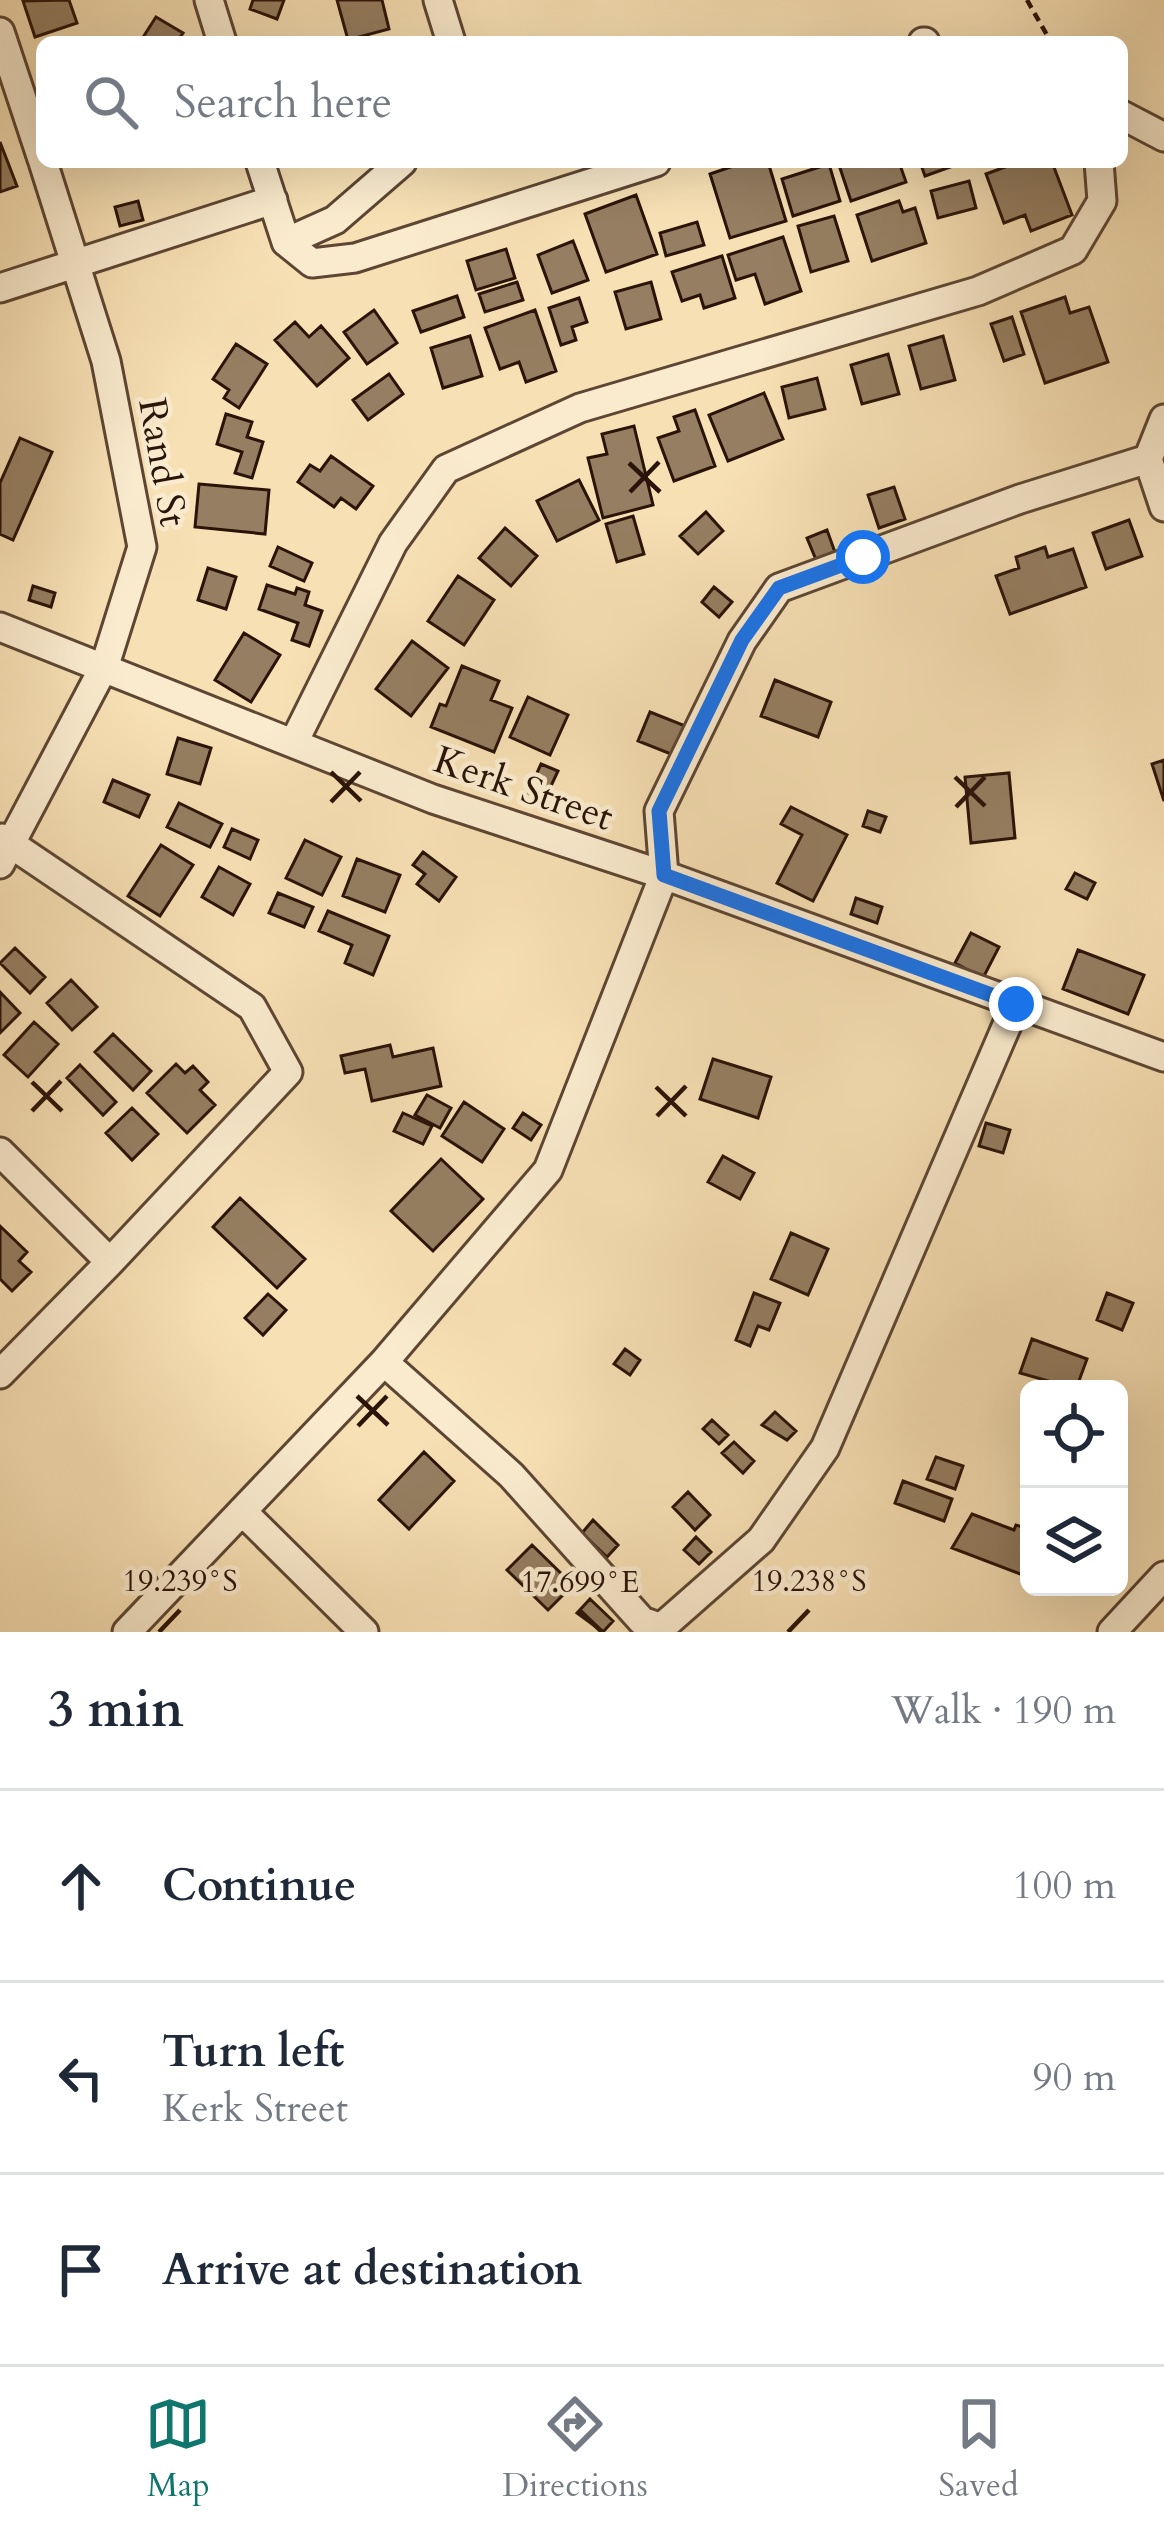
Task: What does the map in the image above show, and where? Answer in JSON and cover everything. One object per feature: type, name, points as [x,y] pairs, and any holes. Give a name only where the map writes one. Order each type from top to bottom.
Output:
[{"type":"street","points":[[208,0],[220,36]]},
{"type":"street","points":[[438,0],[449,36]]},
{"type":"street","name":"Rand St","points":[[0,32],[36,142]]},
{"type":"street","points":[[1128,118],[1164,137]]},
{"type":"street","name":"Rand St","points":[[4,850],[105,664],[142,547],[106,361],[45,168]]},
{"type":"street","points":[[262,168],[286,242],[312,263],[355,259],[637,168]]},
{"type":"street","points":[[286,242],[335,220],[395,168]]},
{"type":"street","points":[[294,742],[394,543],[446,469],[580,408],[977,291],[1072,250],[1102,201],[1099,168]]},
{"type":"street","points":[[0,287],[272,200]]},
{"type":"street","points":[[1164,419],[1148,459],[1164,507]]},
{"type":"street","points":[[127,1632],[384,1362],[548,1170],[664,875],[659,811],[742,640],[779,588],[1020,499],[1148,459]]},
{"type":"street","name":"Kerk Street","points":[[0,627],[105,664],[433,799],[664,875],[1164,1057]]},
{"type":"street","points":[[0,1374],[288,1072],[252,1007],[4,850]]},
{"type":"street","points":[[384,1362],[512,1475],[642,1621],[661,1628],[761,1540],[825,1448],[1016,1004]]},
{"type":"street","points":[[0,1152],[110,1262]]},
{"type":"street","points":[[242,1511],[364,1632]]},
{"type":"street","points":[[1112,1632],[1164,1576]]},
{"type":"path","points":[[1027,0],[1048,36]]},
{"type":"building","points":[[69,0],[77,23],[35,37],[23,1]]},
{"type":"building","points":[[253,0],[284,0],[277,19],[250,9]]},
{"type":"building","points":[[337,0],[382,0],[389,29],[347,36]]},
{"type":"building","points":[[156,17],[183,33],[181,36],[144,36]]},
{"type":"building","points":[[0,142],[17,186],[0,192]]},
{"type":"building","points":[[728,168],[770,168],[786,221],[730,238],[710,174]]},
{"type":"building","points":[[830,168],[840,201],[793,216],[782,179]]},
{"type":"building","points":[[840,168],[901,168],[906,182],[851,201]]},
{"type":"building","points":[[922,168],[947,168],[925,176]]},
{"type":"building","points":[[1002,168],[1054,168],[1072,215],[1031,231],[1025,215],[1004,223],[986,174]]},
{"type":"building","points":[[969,181],[976,208],[938,218],[931,191]]},
{"type":"building","points":[[636,195],[657,254],[606,272],[585,214]]},
{"type":"building","points":[[138,201],[143,220],[120,226],[115,207]]},
{"type":"building","points":[[899,201],[903,212],[915,208],[926,243],[872,261],[857,215]]},
{"type":"building","points":[[834,216],[848,261],[811,272],[798,226]]},
{"type":"building","points":[[697,222],[704,245],[666,256],[660,233]]},
{"type":"building","points":[[783,237],[801,291],[765,304],[755,274],[736,280],[728,255]]},
{"type":"building","points":[[573,241],[588,280],[552,293],[538,255]]},
{"type":"building","points":[[506,249],[515,278],[476,290],[467,261]]},
{"type":"building","points":[[722,256],[735,298],[704,308],[700,295],[682,301],[672,272]]},
{"type":"building","points":[[517,282],[523,300],[485,312],[479,294]]},
{"type":"building","points":[[651,282],[661,319],[626,329],[615,292]]},
{"type":"building","points":[[457,296],[464,317],[421,332],[413,311]]},
{"type":"building","points":[[1065,297],[1070,313],[1089,307],[1108,362],[1045,383],[1021,312]]},
{"type":"building","points":[[579,298],[587,322],[572,327],[576,340],[561,345],[549,308]]},
{"type":"building","points":[[374,310],[397,343],[367,364],[344,332]]},
{"type":"building","points":[[535,310],[556,371],[526,382],[519,362],[500,369],[485,328]]},
{"type":"building","points":[[1012,317],[1024,354],[1004,361],[991,324]]},
{"type":"building","points":[[295,322],[309,337],[321,326],[349,358],[317,386],[275,340]]},
{"type":"building","points":[[470,336],[482,376],[443,388],[431,348]]},
{"type":"building","points":[[943,336],[955,380],[921,389],[909,346]]},
{"type":"building","points":[[236,344],[267,364],[239,408],[224,398],[229,390],[213,379]]},
{"type":"building","points":[[888,354],[899,394],[862,404],[851,365]]},
{"type":"building","points":[[389,374],[403,394],[368,420],[353,400]]},
{"type":"building","points":[[817,378],[825,409],[789,418],[782,387]]},
{"type":"building","points":[[764,393],[783,439],[728,461],[709,415]]},
{"type":"building","points":[[695,410],[715,466],[674,481],[658,438],[679,431],[674,417]]},
{"type":"building","points":[[226,414],[252,422],[247,437],[263,442],[252,478],[235,473],[242,452],[217,444]]},
{"type":"building","points":[[634,426],[653,505],[603,518],[588,458],[607,454],[602,434]]},
{"type":"building","points":[[20,438],[52,452],[13,540],[0,534],[0,483]]},
{"type":"building","points":[[331,456],[373,486],[356,509],[341,498],[334,507],[298,482],[310,465],[320,471]]},
{"type":"building","points":[[579,480],[599,520],[557,541],[537,501]]},
{"type":"building","points":[[199,484],[269,490],[265,534],[195,527]]},
{"type":"building","points":[[894,487],[905,519],[879,528],[868,495]]},
{"type":"building","points":[[706,512],[723,531],[698,554],[680,536]]},
{"type":"building","points":[[633,516],[644,554],[617,562],[606,524]]},
{"type":"building","points":[[1129,520],[1142,556],[1106,569],[1093,533]]},
{"type":"building","points":[[505,528],[537,556],[511,586],[479,558]]},
{"type":"building","points":[[827,530],[836,555],[817,562],[807,538]]},
{"type":"building","points":[[278,547],[312,563],[304,581],[270,566]]},
{"type":"building","points":[[1045,547],[1048,557],[1073,549],[1086,587],[1010,614],[996,576],[1019,568],[1016,557]]},
{"type":"building","points":[[208,568],[236,577],[226,609],[198,600]]},
{"type":"building","points":[[458,576],[494,600],[464,645],[428,621]]},
{"type":"building","points":[[267,585],[295,594],[297,588],[309,592],[305,605],[322,611],[309,646],[292,640],[298,623],[259,609]]},
{"type":"building","points":[[33,586],[55,593],[51,607],[29,600]]},
{"type":"building","points":[[714,587],[732,602],[719,617],[702,602]]},
{"type":"building","points":[[244,633],[280,655],[251,702],[215,680]]},
{"type":"building","points":[[412,641],[448,668],[411,716],[376,689]]},
{"type":"building","points":[[462,666],[499,681],[491,700],[512,708],[494,752],[431,727],[440,704],[446,706]]},
{"type":"building","points":[[775,680],[831,702],[818,737],[761,716]]},
{"type":"building","points":[[528,697],[568,715],[550,755],[510,737]]},
{"type":"building","points":[[650,712],[688,727],[676,756],[638,741]]},
{"type":"building","points":[[178,738],[211,748],[200,784],[167,774]]},
{"type":"building","points":[[1164,760],[1164,801],[1152,764]]},
{"type":"building","points":[[541,764],[558,771],[544,801],[528,793]]},
{"type":"building","points":[[1009,773],[1015,838],[971,843],[965,777]]},
{"type":"building","points":[[113,780],[149,795],[139,817],[104,802]]},
{"type":"building","points":[[179,803],[222,824],[210,847],[167,827]]},
{"type":"building","points":[[791,807],[847,835],[813,901],[777,883],[802,835],[781,824]]},
{"type":"building","points":[[868,811],[886,817],[880,832],[863,826]]},
{"type":"building","points":[[232,829],[258,840],[250,859],[224,847]]},
{"type":"building","points":[[305,840],[341,857],[322,895],[286,878]]},
{"type":"building","points":[[161,845],[193,865],[160,916],[128,896]]},
{"type":"building","points":[[423,852],[456,877],[439,901],[417,884],[425,874],[413,865]]},
{"type":"building","points":[[357,859],[400,875],[385,912],[343,896]]},
{"type":"building","points":[[219,867],[250,884],[233,915],[202,897]]},
{"type":"building","points":[[1075,873],[1095,883],[1087,899],[1066,889]]},
{"type":"building","points":[[278,893],[313,907],[304,927],[269,913]]},
{"type":"building","points":[[856,898],[882,907],[877,923],[851,914]]},
{"type":"building","points":[[328,911],[389,936],[373,975],[345,963],[352,945],[319,931]]},
{"type":"building","points":[[971,933],[999,947],[983,978],[955,963]]},
{"type":"building","points":[[15,948],[45,977],[30,993],[0,963]]},
{"type":"building","points":[[1078,950],[1144,975],[1128,1014],[1063,989]]},
{"type":"building","points":[[71,980],[97,1007],[72,1030],[47,1003]]},
{"type":"building","points":[[0,992],[20,1013],[0,1033]]},
{"type":"building","points":[[34,1022],[58,1044],[28,1077],[4,1055]]},
{"type":"building","points":[[113,1034],[151,1071],[133,1090],[95,1052]]},
{"type":"building","points":[[390,1045],[393,1057],[433,1048],[441,1086],[372,1101],[365,1069],[345,1073],[341,1056]]},
{"type":"building","points":[[713,1059],[771,1077],[758,1118],[700,1099]]},
{"type":"building","points":[[176,1064],[185,1073],[193,1066],[208,1082],[200,1090],[215,1105],[187,1133],[147,1093]]},
{"type":"building","points":[[80,1065],[116,1102],[103,1115],[67,1078]]},
{"type":"building","points":[[427,1095],[451,1108],[440,1128],[415,1115]]},
{"type":"building","points":[[464,1102],[504,1129],[482,1162],[442,1136]]},
{"type":"building","points":[[132,1108],[158,1134],[132,1160],[106,1133]]},
{"type":"building","points":[[403,1113],[432,1126],[423,1144],[394,1131]]},
{"type":"building","points":[[523,1113],[541,1125],[531,1140],[513,1128]]},
{"type":"building","points":[[986,1123],[1010,1130],[1003,1153],[979,1146]]},
{"type":"building","points":[[723,1156],[754,1173],[740,1199],[708,1182]]},
{"type":"building","points":[[441,1159],[483,1199],[433,1251],[391,1211]]},
{"type":"building","points":[[240,1198],[305,1259],[277,1288],[213,1227]]},
{"type":"building","points":[[0,1226],[27,1252],[19,1261],[31,1272],[12,1291],[0,1279]]},
{"type":"building","points":[[791,1233],[828,1249],[808,1295],[771,1279]]},
{"type":"building","points":[[754,1293],[780,1303],[769,1330],[758,1326],[750,1346],[736,1340]]},
{"type":"building","points":[[1107,1293],[1133,1303],[1122,1330],[1097,1320]]},
{"type":"building","points":[[268,1294],[286,1310],[263,1335],[245,1318]]},
{"type":"building","points":[[1032,1339],[1087,1359],[1079,1380],[1044,1380],[1020,1373]]},
{"type":"building","points":[[625,1349],[640,1360],[630,1375],[614,1364]]},
{"type":"building","points":[[775,1412],[796,1431],[787,1440],[762,1425]]},
{"type":"building","points":[[712,1420],[728,1435],[719,1444],[703,1429]]},
{"type":"building","points":[[734,1442],[754,1461],[743,1473],[722,1453]]},
{"type":"building","points":[[424,1452],[454,1481],[409,1529],[379,1500]]},
{"type":"building","points":[[936,1457],[963,1466],[955,1489],[927,1479]]},
{"type":"building","points":[[903,1481],[952,1499],[944,1521],[895,1503]]},
{"type":"building","points":[[688,1492],[710,1515],[695,1530],[673,1507]]},
{"type":"building","points":[[972,1514],[1014,1530],[1020,1526],[1020,1574],[952,1548]]},
{"type":"building","points":[[593,1520],[618,1545],[607,1557],[582,1533]]},
{"type":"building","points":[[696,1537],[711,1552],[699,1564],[684,1550]]},
{"type":"building","points":[[532,1545],[573,1585],[548,1610],[507,1570]]},
{"type":"building","points":[[590,1599],[613,1621],[603,1632],[577,1613]]},
{"type":"route","points":[[863,557],[779,588],[742,640],[659,811],[664,875],[1016,1004]]}]
